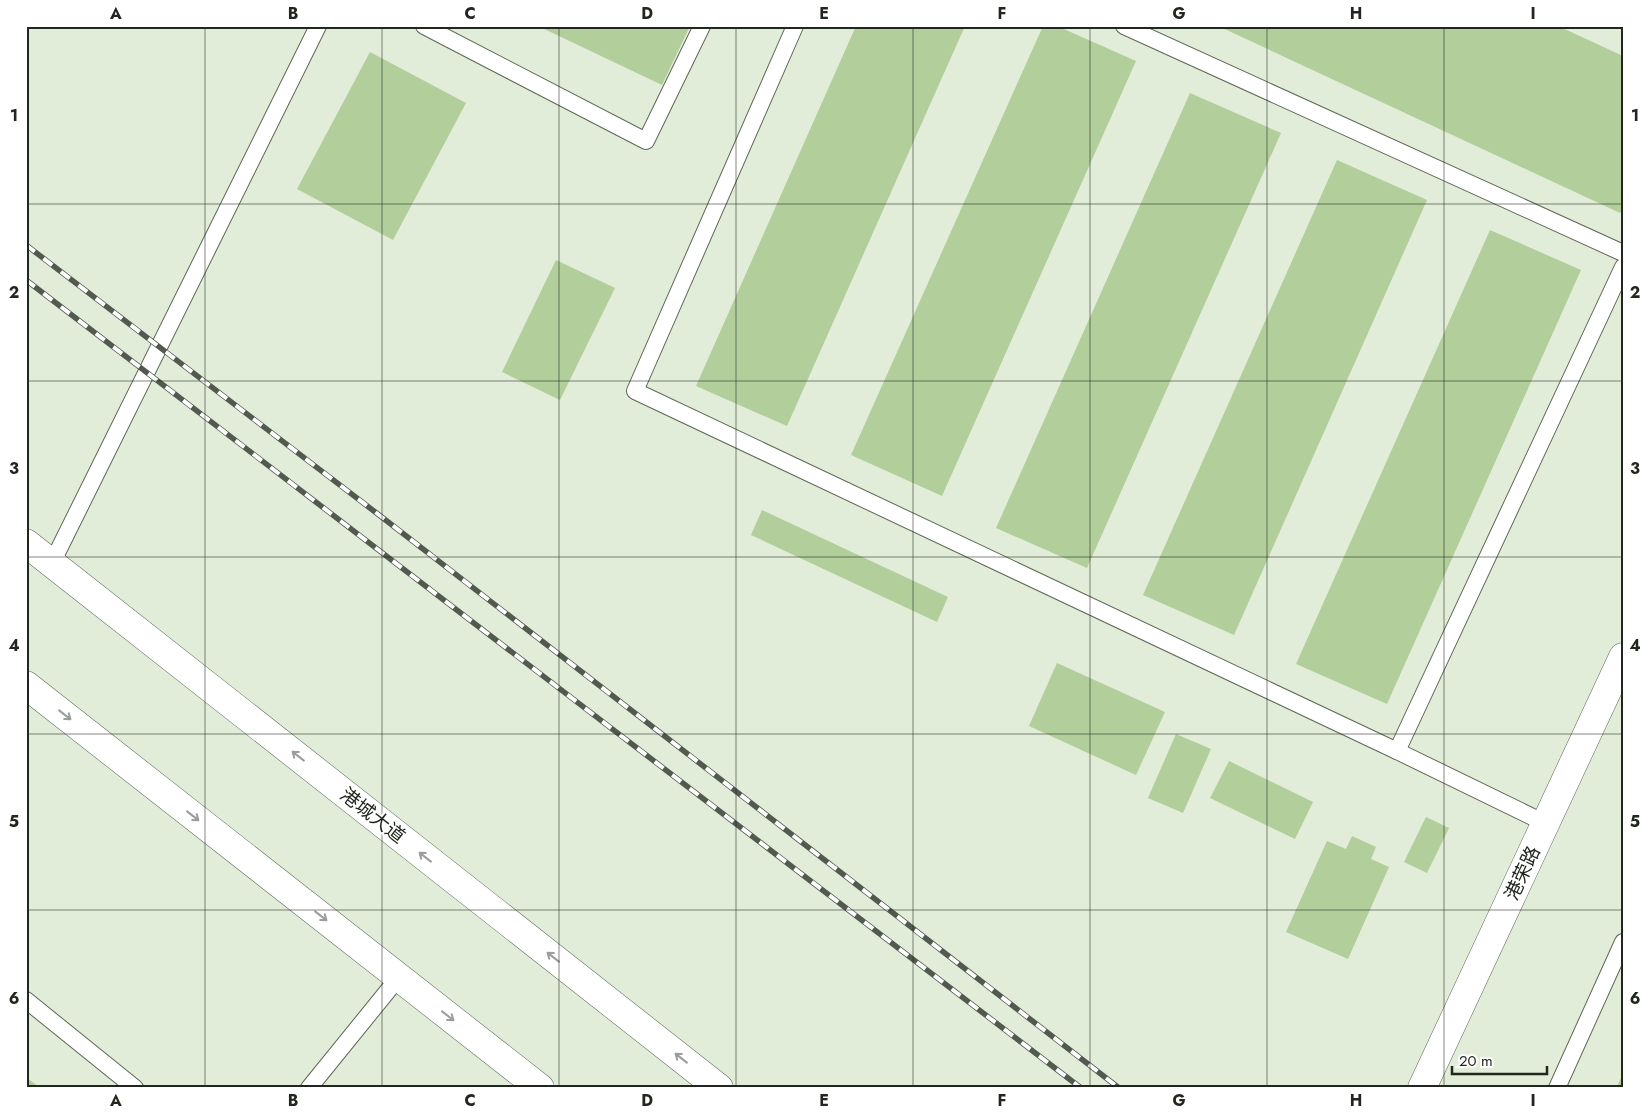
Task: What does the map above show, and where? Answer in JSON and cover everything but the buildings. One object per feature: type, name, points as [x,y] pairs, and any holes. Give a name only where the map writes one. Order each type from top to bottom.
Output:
[{"type":"main road","name":"港城大道","points":[[26,543],[719,1088]]},
{"type":"main road","name":"港荣路","points":[[1422,1088],[1623,657]]},
{"type":"main road","points":[[26,685],[540,1088]]},
{"type":"lane","points":[[52,562],[318,26]]},
{"type":"lane","points":[[424,26],[646,141],[702,26]]},
{"type":"lane","points":[[795,26],[635,390],[1545,823]]},
{"type":"lane","points":[[1124,26],[1623,253]]},
{"type":"lane","points":[[1397,751],[1623,267]]},
{"type":"lane","points":[[1557,1088],[1623,942]]},
{"type":"lane","points":[[309,1088],[398,977]]},
{"type":"lane","points":[[26,1000],[135,1088]]},
{"type":"railway","points":[[26,245],[383,518],[1119,1088]]},
{"type":"railway","points":[[26,280],[1081,1088]]}]
